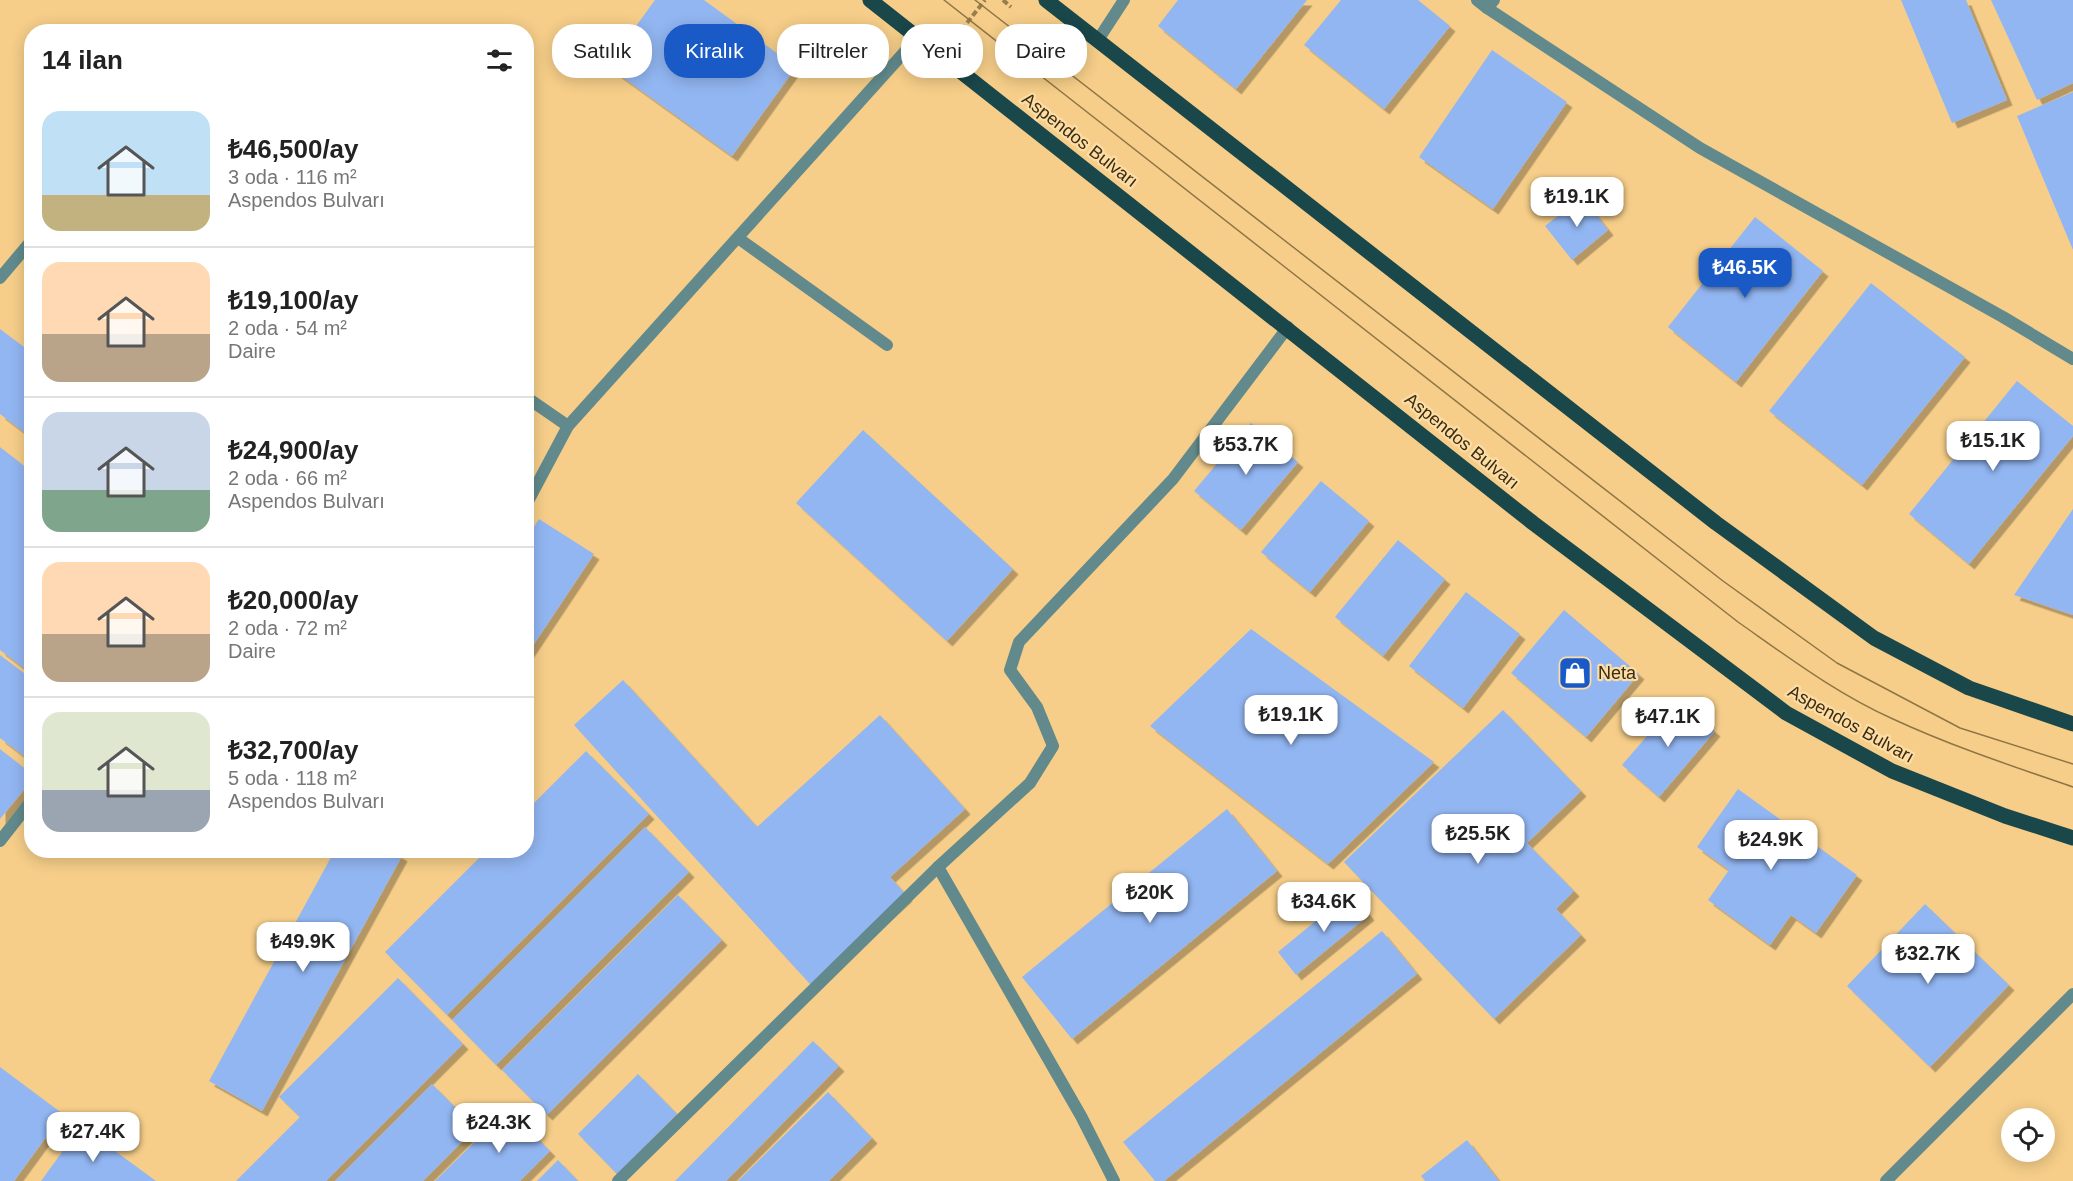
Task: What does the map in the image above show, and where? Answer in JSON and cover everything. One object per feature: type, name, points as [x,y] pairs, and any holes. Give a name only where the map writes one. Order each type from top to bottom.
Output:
[{"type":"main road","name":"Aspendos Bulvarı","points":[[870,0],[901,25]]},
{"type":"main road","points":[[1046,0],[1716,524],[1874,638],[1969,688],[2073,724]]},
{"type":"main road","name":"Aspendos Bulvarı","points":[[969,78],[1288,327],[1533,523],[1786,713],[1892,771],[2005,816],[2073,838]]},
{"type":"street","points":[[1098,40],[1124,0]]},
{"type":"street","points":[[1486,3],[1700,148],[2003,317],[2073,359]]},
{"type":"street","points":[[534,490],[568,426],[901,57]]},
{"type":"street","points":[[738,238],[887,345]]},
{"type":"street","points":[[0,278],[24,250]]},
{"type":"street","points":[[618,1181],[938,867],[1030,783],[1053,746],[1037,707],[1010,670],[1019,642],[1173,479],[1288,327]]},
{"type":"street","points":[[534,403],[568,426]]},
{"type":"street","points":[[0,841],[24,810]]},
{"type":"street","points":[[938,867],[1081,1116],[1114,1181]]},
{"type":"street","points":[[1886,1181],[2073,994]]},
{"type":"path","points":[[967,24],[986,0]]},
{"type":"path","points":[[1003,0],[1011,7]]},
{"type":"building","points":[[655,0],[704,0],[737,24],[664,24],[664,78],[765,78],[765,44],[777,53],[777,78],[788,78],[732,156],[624,78],[652,78],[652,24],[638,24]]},
{"type":"building","points":[[1178,0],[1307,0],[1236,89],[1158,26]]},
{"type":"building","points":[[1341,0],[1418,0],[1450,26],[1384,109],[1304,45]]},
{"type":"building","points":[[1901,0],[1966,0],[2007,100],[1952,123]]},
{"type":"building","points":[[1991,0],[2073,0],[2073,83],[2037,100]]},
{"type":"building","points":[[1492,50],[1567,102],[1493,209],[1419,157]]},
{"type":"building","points":[[2073,92],[2073,250],[2017,116]]},
{"type":"building","points":[[1582,197],[1608,230],[1572,260],[1545,226]]},
{"type":"building","points":[[1755,217],[1823,271],[1736,382],[1668,327]]},
{"type":"building","points":[[1871,283],[1965,357],[1862,485],[1769,411]]},
{"type":"building","points":[[0,329],[24,347],[24,432],[0,414]]},
{"type":"building","points":[[2017,381],[2073,426],[2073,436],[1969,564],[1909,514]]},
{"type":"building","points":[[1251,423],[1298,462],[1241,530],[1194,491]]},
{"type":"building","points":[[863,430],[1013,569],[947,641],[796,503]]},
{"type":"building","points":[[0,447],[24,466],[24,668],[0,650]]},
{"type":"building","points":[[1321,481],[1369,521],[1310,592],[1261,552]]},
{"type":"building","points":[[2073,509],[2073,615],[2014,595]]},
{"type":"building","points":[[539,519],[594,554],[534,644],[534,527]]},
{"type":"building","points":[[1398,540],[1445,579],[1383,656],[1335,617]]},
{"type":"building","points":[[1466,592],[1520,634],[1463,708],[1409,666]]},
{"type":"building","name":"Neta","points":[[1564,610],[1639,674],[1586,737],[1511,673]]},
{"type":"building","points":[[1251,629],[1434,762],[1328,864],[1150,726]]},
{"type":"building","points":[[0,655],[24,673],[24,756],[0,738]]},
{"type":"building","points":[[623,680],[757,827],[880,715],[965,809],[890,877],[907,896],[810,984],[574,725]]},
{"type":"building","points":[[1678,700],[1715,731],[1659,797],[1622,765]]},
{"type":"building","points":[[1503,710],[1581,791],[1527,843],[1574,891],[1556,909],[1581,935],[1494,1019],[1344,862]]},
{"type":"building","points":[[0,749],[24,768],[24,790],[0,819]]},
{"type":"building","points":[[586,751],[649,814],[447,1015],[385,952],[479,858],[534,858],[534,803]]},
{"type":"building","points":[[1738,789],[1857,875],[1816,933],[1791,915],[1770,945],[1708,900],[1729,870],[1697,847]]},
{"type":"building","points":[[1227,809],[1277,871],[1072,1039],[1022,977]]},
{"type":"building","points":[[645,827],[689,872],[496,1065],[452,1020]]},
{"type":"building","points":[[331,858],[401,858],[262,1111],[209,1081]]},
{"type":"building","points":[[1351,892],[1369,915],[1296,975],[1278,952]]},
{"type":"building","points":[[678,895],[722,940],[547,1115],[502,1070]]},
{"type":"building","points":[[1925,904],[2009,985],[1930,1067],[1847,986]]},
{"type":"building","points":[[1382,931],[1417,974],[1164,1181],[1155,1181],[1123,1142]]},
{"type":"building","points":[[398,978],[463,1044],[326,1181],[236,1181],[300,1117],[279,1097]]},
{"type":"building","points":[[813,1041],[839,1066],[726,1181],[675,1181]]},
{"type":"building","points":[[0,1067],[63,1114],[14,1181],[0,1181]]},
{"type":"building","points":[[638,1074],[677,1114],[617,1174],[578,1134]]},
{"type":"building","points":[[432,1084],[476,1128],[423,1181],[335,1181]]},
{"type":"building","points":[[828,1092],[872,1138],[829,1181],[738,1181]]},
{"type":"building","points":[[508,1109],[550,1151],[520,1181],[435,1181]]},
{"type":"building","points":[[81,1126],[156,1181],[41,1181]]},
{"type":"building","points":[[1467,1140],[1499,1181],[1425,1181],[1421,1176]]},
{"type":"building","points":[[558,1160],[578,1181],[537,1181]]},
{"type":"tram line","points":[[944,0],[1738,622],[1775,648],[1833,687],[1893,719],[1959,747],[2073,787]]},
{"type":"tram line","points":[[975,0],[1723,581],[1837,663],[1960,728],[2073,764]]},
{"type":"place","name":"Neta","points":[[1575,673]]}]
